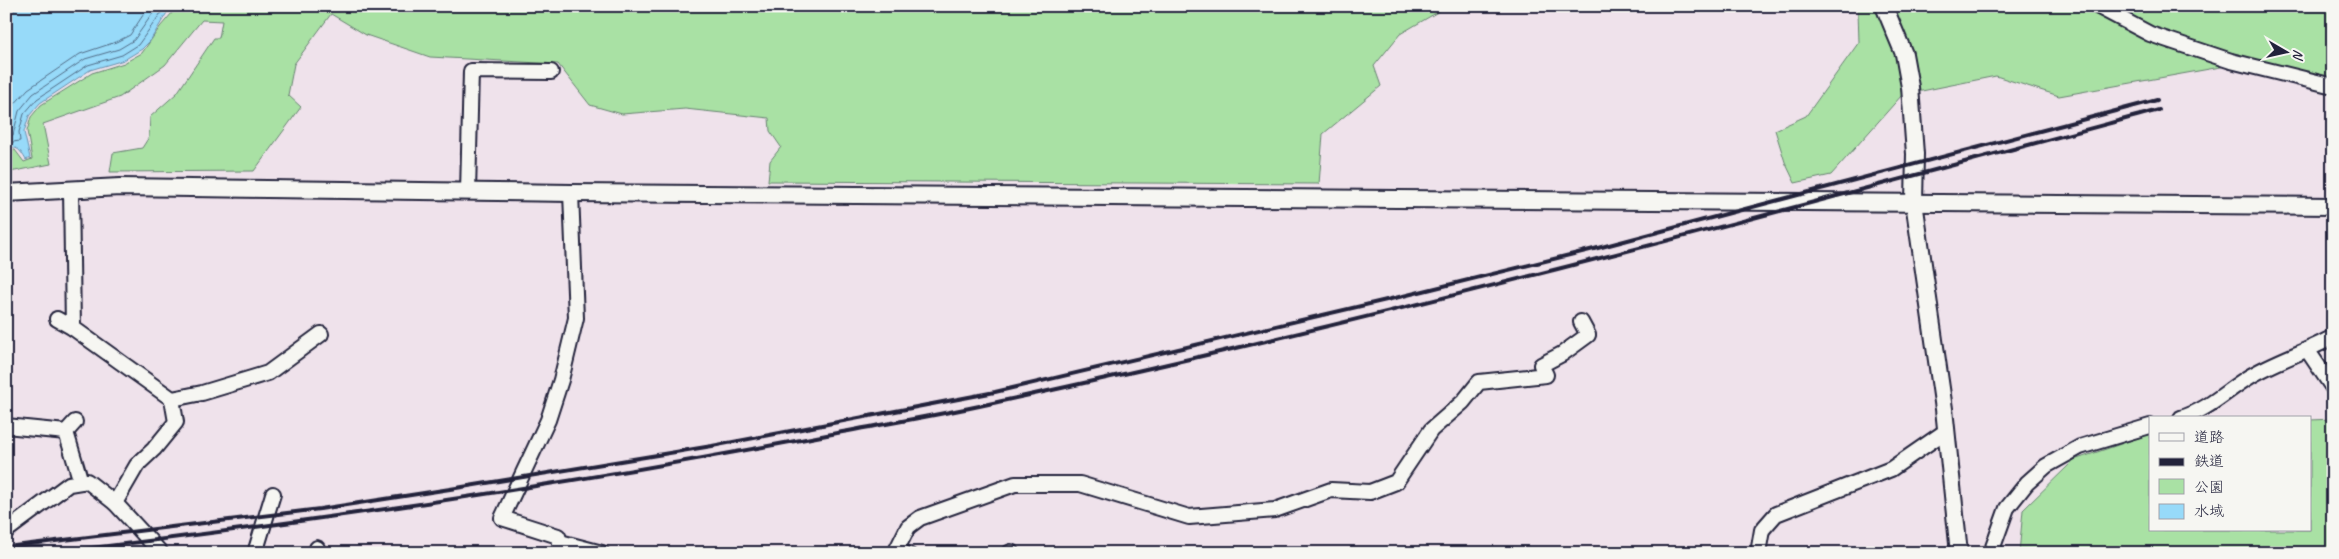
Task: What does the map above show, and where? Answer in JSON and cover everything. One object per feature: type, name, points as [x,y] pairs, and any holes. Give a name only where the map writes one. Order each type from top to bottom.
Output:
[{"type":"street","points":[[1884,6],[1904,54],[1910,87],[1915,154],[1914,202],[1946,431],[1959,553]]},
{"type":"street","points":[[2097,6],[2150,34],[2231,61],[2333,86]]},
{"type":"street","points":[[468,192],[471,71],[552,72]]},
{"type":"street","points":[[6,193],[120,187],[571,193],[2333,206]]},
{"type":"street","points":[[71,189],[73,328]]},
{"type":"street","points":[[571,193],[576,318],[561,380],[548,420],[502,518],[558,536],[559,547],[602,553]]},
{"type":"street","points":[[57,319],[73,328],[172,399],[176,422],[154,449],[137,465],[116,503]]},
{"type":"street","points":[[896,550],[908,526],[920,518],[1016,484],[1080,484],[1189,517],[1275,510],[1331,490],[1370,492],[1396,482],[1431,430],[1463,402],[1479,382],[1546,375],[1541,365],[1562,354],[1588,335],[1581,322]]},
{"type":"street","points":[[172,399],[202,393],[268,373],[321,334]]},
{"type":"street","points":[[2188,416],[2222,397],[2249,377],[2308,351],[2333,337]]},
{"type":"street","points":[[2308,351],[2333,388]]},
{"type":"street","points":[[66,432],[75,422]]},
{"type":"street","points":[[6,426],[66,432]]},
{"type":"street","points":[[1993,553],[2007,508],[2027,484],[2046,466],[2080,447],[2149,426]]},
{"type":"street","points":[[1758,553],[1762,530],[1776,514],[1891,469],[1946,431]]},
{"type":"street","points":[[66,432],[81,482]]},
{"type":"street","points":[[6,531],[69,484],[87,481],[116,503],[161,553]]},
{"type":"street","points":[[255,553],[273,494]]},
{"type":"lane","points":[[896,550],[912,553]]},
{"type":"green space","points":[[178,6],[1448,6],[1400,34],[1374,66],[1381,86],[1323,134],[1319,184],[768,181],[770,161],[781,147],[770,131],[769,118],[685,109],[622,114],[590,105],[558,64],[430,57],[366,35],[331,14],[294,64],[288,95],[301,107],[254,171],[110,172],[113,153],[142,148],[149,137],[150,117],[177,93],[214,38],[219,38],[222,21],[202,20],[165,65],[120,97],[43,124],[51,164],[10,172],[7,150],[15,150],[24,162],[32,159],[27,131],[31,117],[41,105],[92,73],[124,63],[142,53],[160,27]]},
{"type":"green space","points":[[1854,6],[2333,6],[2333,90],[2226,66],[2059,96],[1996,76],[1902,95],[1831,175],[1795,183],[1785,162],[1775,130],[1806,116],[1859,42],[1858,11]]},
{"type":"green space","points":[[2333,419],[2333,553],[2019,553],[2023,510],[2074,460],[2149,434],[2149,532],[2312,532],[2312,420]]},
{"type":"water","points":[[24,6],[175,6],[168,11],[150,41],[142,49],[124,60],[90,70],[40,103],[29,116],[24,132],[30,158],[26,160],[18,150],[6,148],[6,14]]},
{"type":"railway","points":[[6,547],[320,509],[450,489],[712,446],[995,392],[1594,249],[2157,100]]},
{"type":"railway","points":[[49,553],[442,501],[735,452],[981,406],[1293,335],[1582,263],[2159,110]]}]
